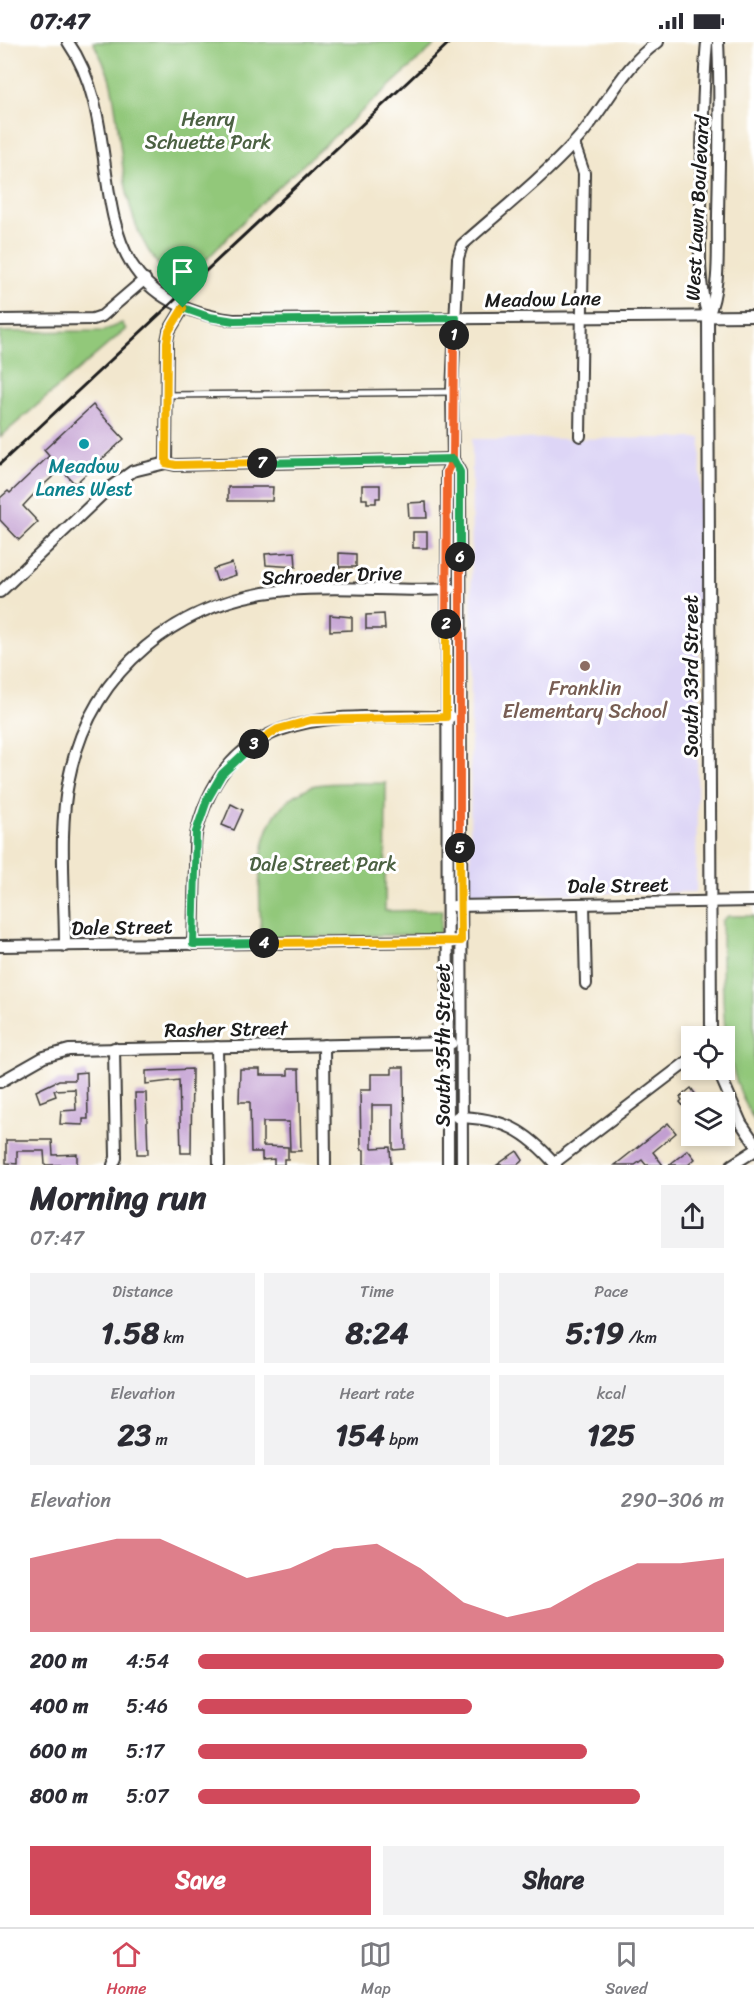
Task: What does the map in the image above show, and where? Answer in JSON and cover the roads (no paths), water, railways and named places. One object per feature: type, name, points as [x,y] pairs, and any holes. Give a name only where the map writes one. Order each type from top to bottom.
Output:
[{"type":"street","name":"Meadow Lane","points":[[68,42],[86,71],[94,98],[114,226],[126,252],[145,279],[154,289],[183,308],[209,317],[234,321],[754,316]]},
{"type":"street","points":[[580,436],[584,173],[574,144],[603,108],[630,66],[658,42]]},
{"type":"street","name":"West Lawn Boulevard","points":[[707,42],[702,90],[701,230],[703,300],[708,316]]},
{"type":"street","name":"West Lawn Boulevard","points":[[708,316],[715,300],[721,89],[718,42]]},
{"type":"street","name":"South 35th Street","points":[[448,1165],[447,472],[453,459],[452,392],[458,258],[462,245],[574,144]]},
{"type":"street","points":[[0,320],[102,316],[145,279]]},
{"type":"street","points":[[166,463],[169,331],[183,308]]},
{"type":"street","name":"South 33rd Street","points":[[708,316],[711,1026]]},
{"type":"street","points":[[0,592],[109,488],[133,471],[166,463],[176,465],[453,459]]},
{"type":"street","name":"South 35th Street","points":[[453,459],[460,472],[462,1165]]},
{"type":"street","name":"Schroeder Drive","points":[[65,946],[65,812],[69,778],[79,741],[95,707],[118,675],[143,649],[174,625],[204,609],[237,598],[288,590],[460,588]]},
{"type":"street","points":[[193,944],[196,832],[207,800],[222,774],[247,748],[278,729],[311,720],[460,717]]},
{"type":"street","name":"Dale Street","points":[[446,906],[754,901]]},
{"type":"street","points":[[584,904],[586,984]]},
{"type":"street","name":"Dale Street","points":[[0,946],[461,941]]},
{"type":"street","name":"Rasher Street","points":[[0,1082],[44,1057],[69,1050],[461,1043]]},
{"type":"street","points":[[324,1045],[326,1165]]},
{"type":"street","points":[[217,1047],[219,1165]]},
{"type":"street","points":[[113,1165],[116,1158],[114,1048]]},
{"type":"street","points":[[448,1117],[488,1119],[514,1127],[536,1143],[555,1164],[681,1067]]},
{"type":"street","points":[[722,1080],[741,1123],[754,1142]]},
{"type":"street","points":[[732,1165],[754,1151]]},
{"type":"lane","points":[[166,395],[452,392]]},
{"type":"railway","points":[[0,464],[450,42]]},
{"type":"place","name":"Meadow Lanes West","points":[[84,444]]},
{"type":"place","name":"Franklin Elementary School","points":[[585,666]]},
{"type":"park label","name":"Henry Schuette Park","points":[[208,130]]},
{"type":"park label","name":"Dale Street Park","points":[[323,864]]}]
